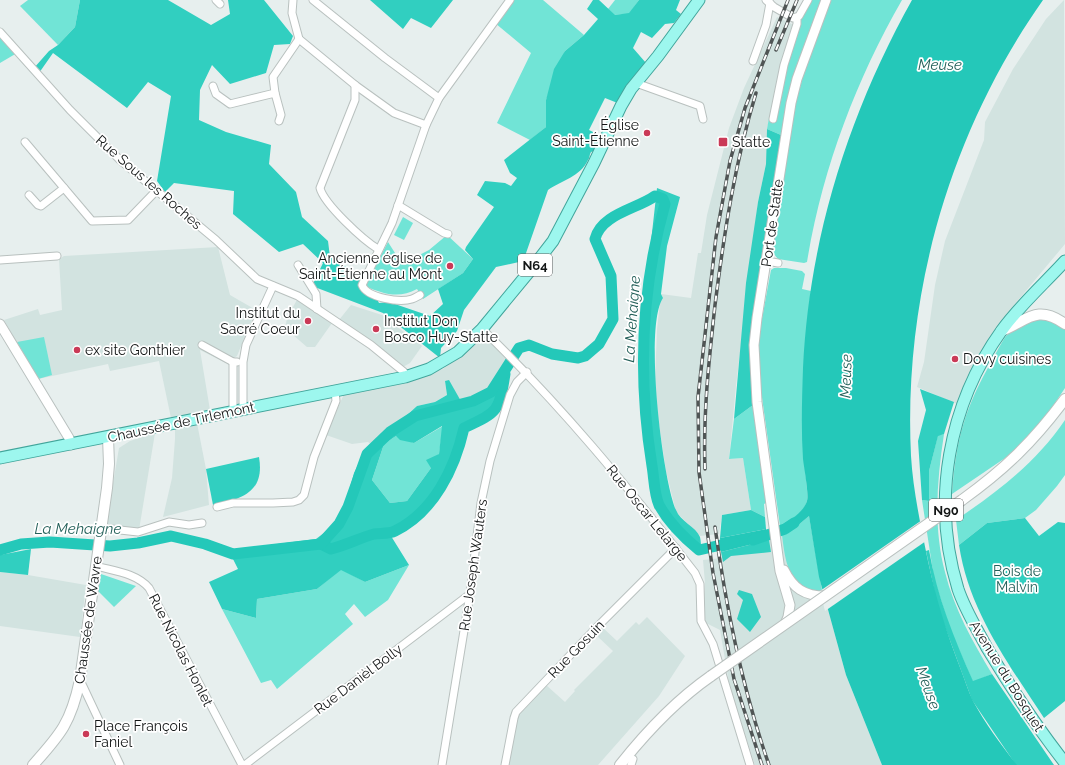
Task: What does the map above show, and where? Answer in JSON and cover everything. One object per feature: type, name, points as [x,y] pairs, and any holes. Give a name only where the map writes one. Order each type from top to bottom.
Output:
[{"type":"main road","name":"N64","points":[[482,329],[553,240],[594,163],[621,106],[636,83],[700,0]]},
{"type":"main road","name":"Avenue du Bosquet","points":[[1065,261],[1019,308],[1001,331],[985,357],[964,402],[947,461],[945,493],[950,554],[958,589],[971,620],[998,666],[1044,736],[1065,764]]},
{"type":"main road","points":[[1001,331],[1011,328],[1024,318],[1038,315],[1050,317],[1065,324]]},
{"type":"main road","name":"Chaussée de Tirlemont","points":[[0,458],[405,377],[429,370],[441,363],[458,352],[482,329]]},
{"type":"main road","points":[[620,765],[663,714],[694,688],[713,678],[963,503],[1018,456],[1046,425],[1065,399]]},
{"type":"main road","points":[[631,763],[654,733],[683,704],[713,678],[785,624],[806,613],[825,596],[963,503],[994,485],[1022,460],[1065,409]]},
{"type":"main road","name":"Chaussée de Wavre","points":[[33,765],[66,725],[75,705],[99,551],[109,472],[108,437]]},
{"type":"street","points":[[293,0],[292,13],[299,39],[355,85],[394,113],[426,125]]},
{"type":"street","points":[[313,0],[385,58],[439,98]]},
{"type":"street","points":[[420,295],[412,299],[400,301],[387,299],[365,290],[363,283],[398,205],[426,125],[439,98],[510,0]]},
{"type":"street","points":[[773,119],[784,65],[797,24],[797,18],[804,10],[808,0]]},
{"type":"street","name":"Port de Statte","points":[[785,624],[790,605],[780,571],[780,562],[757,402],[754,345],[791,103],[804,58],[826,0]]},
{"type":"street","points":[[753,61],[766,25],[768,2],[793,18],[797,18]]},
{"type":"street","name":"Rue Sous les Roches","points":[[0,32],[70,110],[120,160],[216,240],[257,279],[298,296],[371,345],[404,372],[405,377]]},
{"type":"street","points":[[279,121],[281,115],[275,93],[273,77],[299,39]]},
{"type":"street","points":[[636,83],[700,106],[703,119]]},
{"type":"street","points":[[355,85],[355,100],[320,188],[326,200],[368,244],[378,249]]},
{"type":"street","points":[[213,86],[216,94],[230,104],[275,93]]},
{"type":"street","points":[[355,100],[370,96]]},
{"type":"street","points":[[25,142],[92,221],[128,220],[156,191]]},
{"type":"street","points":[[29,195],[38,205],[41,206],[64,188]]},
{"type":"street","points":[[398,205],[448,234]]},
{"type":"street","points":[[0,260],[57,256]]},
{"type":"street","points":[[767,261],[778,263]]},
{"type":"street","points":[[298,265],[316,294],[317,309]]},
{"type":"street","points":[[238,410],[243,362],[251,332],[273,286]]},
{"type":"street","points":[[0,324],[69,438],[71,445]]},
{"type":"street","name":"Rue Oscar Lelarge","points":[[482,329],[527,372],[599,453],[695,573],[700,584],[701,621],[713,644],[750,765]]},
{"type":"street","points":[[202,345],[233,362],[243,362]]},
{"type":"street","points":[[233,362],[238,410]]},
{"type":"street","name":"Rue Joseph Wauters","points":[[442,765],[470,594],[481,503],[490,460],[510,396],[517,382],[527,372]]},
{"type":"street","points":[[217,507],[233,503],[273,503],[293,502],[299,500],[304,495],[314,457],[336,401],[335,391]]},
{"type":"street","points":[[102,528],[138,532],[169,522],[189,525],[202,523]]},
{"type":"street","name":"Rue Gosuin","points":[[505,765],[516,712],[596,628],[676,548]]},
{"type":"street","points":[[780,562],[790,582],[805,594],[825,596]]},
{"type":"street","name":"Rue Nicolas Honlet","points":[[96,566],[133,576],[143,581],[243,764]]},
{"type":"street","name":"Rue Danièl Bolly","points":[[243,764],[470,594]]},
{"type":"street","points":[[805,594],[806,613]]},
{"type":"street","points":[[80,680],[120,765]]},
{"type":"shaded area","points":[[28,0],[80,0],[75,27],[58,45],[20,6]]},
{"type":"shaded area","points":[[513,0],[543,0],[584,35],[565,51],[546,100],[546,127],[530,140],[497,123],[531,53],[495,23]]},
{"type":"shaded area","points":[[615,0],[639,0],[629,14],[614,15],[608,9]]},
{"type":"shaded area","points":[[808,0],[826,0],[786,130],[781,135],[767,129],[769,118],[772,119],[797,24]]},
{"type":"shaded area","points":[[830,0],[902,0],[885,30],[870,62],[843,126],[822,194],[807,262],[804,263],[778,259],[773,253],[793,113],[809,54]]},
{"type":"shaded area","points":[[1064,0],[1065,244],[1015,304],[976,363],[957,404],[917,387],[924,362],[935,285],[945,241],[984,140],[985,122],[1013,69],[1046,19]]},
{"type":"shaded area","points":[[777,17],[794,25],[780,71],[767,129],[766,164],[758,202],[736,386],[729,459],[743,458],[751,510],[722,515],[719,534],[700,536],[676,512],[666,471],[658,418],[655,380],[657,329],[660,302],[663,298],[661,294],[691,298],[698,253],[701,253],[707,215],[729,128],[744,88]]},
{"type":"shaded area","points":[[0,35],[17,53],[0,63]]},
{"type":"shaded area","points":[[403,217],[413,223],[404,240],[394,235]]},
{"type":"shaded area","points":[[447,235],[473,259],[463,273],[423,299],[417,289],[397,295],[385,293],[365,286],[388,242],[402,264],[429,250]]},
{"type":"shaded area","points":[[218,247],[230,295],[256,310],[237,356],[226,363],[200,350],[210,410],[195,413],[206,469],[209,505],[163,517],[172,478],[175,430],[159,361],[110,371],[108,364],[38,379],[4,320],[38,309],[40,315],[62,310],[59,259],[64,256]]},
{"type":"shaded area","points":[[774,268],[786,268],[802,271],[805,274],[802,289],[811,291],[805,349],[803,407],[803,446],[807,501],[800,513],[780,526],[758,369],[758,340],[771,270]]},
{"type":"shaded area","name":"Institut du Sacré Coeur","points":[[298,298],[332,323],[315,347],[307,347],[285,328],[290,305],[293,307]]},
{"type":"shaded area","name":"Institut Don Bosco Huy-Statte","points":[[351,305],[382,315],[422,346],[410,363],[403,367],[339,320]]},
{"type":"shaded area","points":[[1038,317],[1051,320],[1065,328],[1065,388],[1041,423],[1014,452],[952,494],[959,440],[969,408],[983,376],[1004,338],[1010,331],[1018,325]]},
{"type":"shaded area","points":[[484,331],[508,353],[505,372],[491,392],[473,401],[462,404],[449,381],[445,381],[447,395],[435,402],[417,406],[372,445],[368,442],[352,444],[326,435],[344,394],[418,377],[443,369],[466,351]]},
{"type":"shaded area","points":[[44,337],[52,375],[38,379],[17,342]]},
{"type":"shaded area","points":[[753,405],[766,503],[764,504],[765,517],[751,510],[743,458],[729,459],[734,419]]},
{"type":"shaded area","points":[[1065,420],[1065,475],[1057,486],[1036,510],[1025,518],[987,523],[959,545],[956,520],[987,498],[1029,463],[1042,450]]},
{"type":"shaded area","points":[[443,426],[439,454],[431,468],[407,501],[390,503],[372,480],[384,444],[396,436],[414,443]]},
{"type":"shaded area","points":[[155,433],[139,530],[106,525],[119,448],[130,441]]},
{"type":"shaded area","points":[[944,434],[937,503],[941,555],[953,599],[971,637],[992,674],[973,682],[950,629],[934,578],[922,500],[929,501],[929,471],[938,435]]},
{"type":"shaded area","points":[[809,516],[819,577],[846,675],[882,765],[755,765],[730,689],[720,630],[706,623],[704,613],[705,583],[703,560],[722,558],[721,552],[782,535],[790,531]]},
{"type":"shaded area","points":[[809,516],[822,590],[817,592],[807,589],[795,579],[788,566],[782,535],[797,526]]},
{"type":"shaded area","points":[[409,565],[388,600],[365,617],[354,604],[345,614],[353,624],[277,689],[271,680],[261,683],[222,609],[256,618],[257,599],[317,589],[341,569],[365,582]]},
{"type":"shaded area","points":[[0,572],[28,575],[86,585],[80,637],[0,626]]},
{"type":"shaded area","points":[[101,574],[136,586],[114,607],[98,591]]},
{"type":"shaded area","points":[[647,617],[685,656],[659,696],[598,765],[509,765],[516,720],[520,713],[546,685],[565,702],[575,691],[574,690],[613,651],[595,634],[602,627],[617,641],[636,622],[639,625]]},
{"type":"green space","points":[[80,0],[168,0],[211,25],[230,14],[228,0],[264,0],[293,36],[290,44],[274,45],[266,73],[230,84],[212,65],[200,90],[199,120],[226,132],[271,145],[269,164],[296,192],[302,217],[328,241],[330,257],[363,277],[362,285],[375,295],[379,303],[389,302],[430,316],[443,304],[438,289],[463,273],[473,259],[465,250],[466,247],[494,207],[477,195],[485,181],[505,183],[511,186],[517,178],[510,173],[504,160],[546,127],[546,100],[554,69],[565,51],[584,35],[598,19],[587,9],[593,0],[599,0],[615,15],[629,13],[639,0],[680,0],[676,10],[681,14],[674,23],[665,24],[652,38],[641,32],[633,48],[646,63],[620,104],[605,98],[589,130],[603,137],[597,150],[591,152],[589,159],[581,170],[548,190],[525,256],[519,262],[496,267],[464,310],[457,331],[441,348],[440,358],[383,313],[312,286],[323,263],[303,244],[279,252],[233,214],[234,191],[174,183],[165,192],[157,181],[171,96],[148,82],[127,108],[53,53],[39,73],[34,68],[49,51],[58,45],[75,27]]},
{"type":"green space","points":[[370,0],[453,0],[431,28],[411,18],[403,29]]},
{"type":"green space","points":[[767,129],[781,135],[753,318],[751,345],[753,405],[734,419],[746,283],[758,202],[766,164]]},
{"type":"green space","points":[[657,188],[680,197],[667,246],[661,294],[663,298],[658,314],[655,338],[657,402],[665,467],[671,493],[678,514],[698,533],[700,537],[701,549],[699,550],[679,534],[658,506],[647,451],[640,364],[641,331]]},
{"type":"green space","points":[[505,372],[501,398],[494,413],[464,428],[465,436],[451,478],[413,523],[391,536],[409,565],[365,582],[341,570],[317,589],[257,599],[256,618],[222,609],[209,582],[238,569],[232,557],[238,549],[316,539],[337,523],[346,502],[354,473],[363,455],[417,406],[435,402],[447,395],[445,381],[449,380],[462,403],[477,399],[487,393]],"holes":[[[442,426],[439,454],[426,460],[431,468],[407,501],[390,503],[372,480],[384,444],[396,436],[400,440],[414,443]]]},
{"type":"green space","points":[[920,389],[954,402],[944,434],[938,436],[929,471],[929,501],[922,500],[918,441],[926,410]]},
{"type":"green space","points":[[259,457],[260,469],[255,486],[242,496],[224,503],[213,505],[206,469]]},
{"type":"green space","points":[[751,510],[765,517],[766,529],[720,538],[722,515]]},
{"type":"green space","name":"Bois de Malvin","points":[[1025,518],[1039,536],[1058,522],[1065,523],[1065,701],[1044,718],[1004,656],[981,614],[971,592],[959,545],[987,523]]},
{"type":"green space","points":[[769,540],[771,552],[731,556],[723,562],[721,552]]},
{"type":"green space","points":[[31,549],[28,575],[0,572],[0,555]]},
{"type":"green space","points":[[929,550],[941,601],[973,681],[992,674],[1054,765],[1016,765],[972,700],[938,608],[926,551]]},
{"type":"green space","points":[[739,590],[752,594],[761,617],[750,632],[737,619],[743,600],[737,594]]},
{"type":"water","name":"Meuse","points":[[912,0],[1043,0],[1010,51],[982,104],[958,160],[939,217],[925,276],[915,335],[911,396],[911,456],[914,482],[925,548],[938,603],[951,643],[973,701],[1005,750],[1017,765],[882,765],[846,675],[819,577],[809,516],[797,526],[782,535],[780,526],[799,513],[807,501],[802,436],[803,368],[807,319],[814,272],[824,224],[836,178],[851,132],[889,43]]},
{"type":"water","points":[[766,529],[769,540],[721,552],[720,538]]},
{"type":"pier","points":[[922,520],[926,541],[825,611],[820,591]]},
{"type":"waterway","name":"La Mehaigne","points":[[0,550],[21,544],[50,542],[110,546],[138,543],[171,536],[205,544],[233,554],[321,544],[339,524],[348,507],[367,454],[390,432],[415,416],[473,401],[491,392],[519,348],[529,345],[552,354],[578,358],[585,356],[599,344],[613,319],[611,276],[595,239],[604,224],[612,218],[648,201],[655,196],[663,199],[665,204],[651,269],[644,334],[644,367],[648,433],[656,496],[659,505],[672,524],[699,550],[734,542]]},
{"type":"waterway","name":"La Mehaigne","points":[[321,544],[331,549],[363,537],[393,532],[409,523],[421,513],[432,501],[441,487],[455,458],[464,428],[484,418],[495,409],[501,396],[505,374]]},
{"type":"waterway","name":"La Mehaigne","points":[[753,540],[785,529],[794,523]]},
{"type":"railway","points":[[762,765],[734,679],[713,573],[699,472],[698,397],[716,237],[730,161],[745,108],[788,0]]},
{"type":"railway","points":[[776,50],[797,0]]},
{"type":"railway","points":[[705,469],[707,387],[718,278],[736,172],[756,93]]},
{"type":"railway","points":[[715,527],[724,588],[736,648],[759,736],[769,765]]},
{"type":"place","name":"Église Saint-Étienne","points":[[647,133]]},
{"type":"place","name":"Statte","points":[[723,142]]},
{"type":"place","name":"Ancienne église de Saint-Étienne au Mont","points":[[450,266]]},
{"type":"place","name":"Institut du Sacré Coeur","points":[[308,321]]},
{"type":"place","name":"Institut Don Bosco Huy-Statte","points":[[376,329]]},
{"type":"place","name":"ex site Gonthier","points":[[77,350]]},
{"type":"place","name":"Dovy cuisines","points":[[955,359]]},
{"type":"place","name":"Place François Faniel","points":[[86,734]]}]
